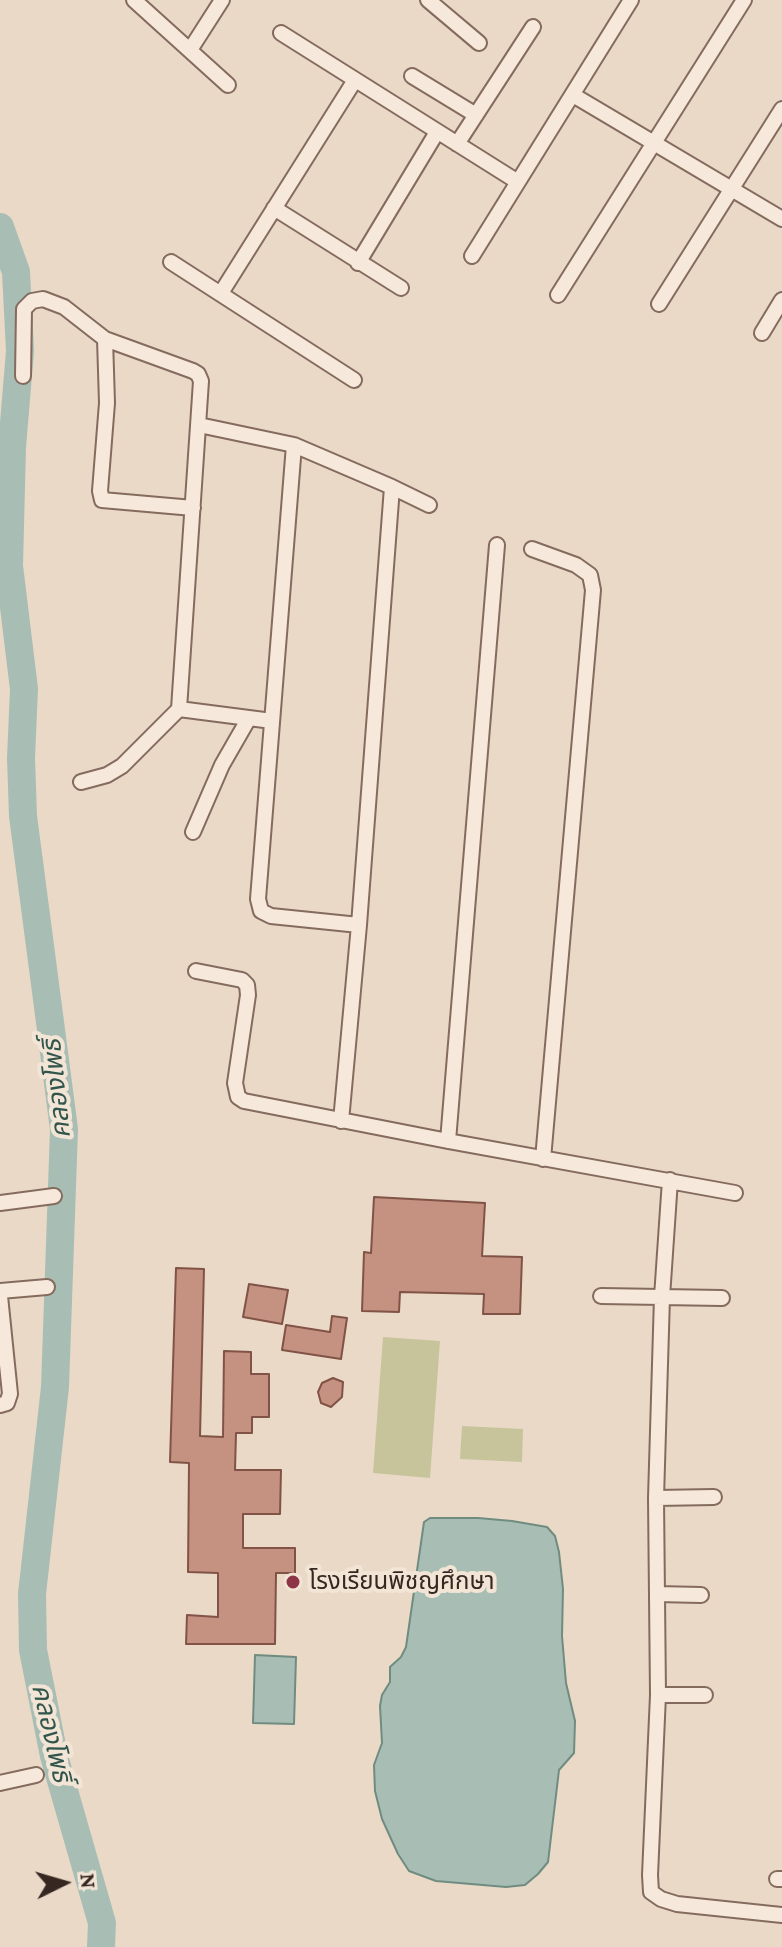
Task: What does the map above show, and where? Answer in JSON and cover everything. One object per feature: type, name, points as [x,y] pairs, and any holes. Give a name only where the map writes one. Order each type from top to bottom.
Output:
[{"type":"street","points":[[134,0],[228,85]]},
{"type":"street","points":[[190,50],[222,0]]},
{"type":"street","points":[[428,0],[479,43]]},
{"type":"street","points":[[472,256],[631,0]]},
{"type":"street","points":[[558,295],[744,0]]},
{"type":"street","points":[[457,144],[533,27]]},
{"type":"street","points":[[281,33],[518,182]]},
{"type":"street","points":[[412,76],[476,115]]},
{"type":"street","points":[[221,293],[355,80]]},
{"type":"street","points":[[573,95],[782,219]]},
{"type":"street","points":[[659,304],[782,109]]},
{"type":"street","points":[[358,263],[437,132]]},
{"type":"street","points":[[274,208],[401,288]]},
{"type":"street","points":[[171,262],[354,380]]},
{"type":"street","points":[[23,376],[24,309],[32,301],[43,299],[64,307],[105,339],[198,374],[201,381],[179,709],[122,766],[107,775],[81,782]]},
{"type":"street","points":[[762,333],[782,300]]},
{"type":"street","points":[[105,339],[107,403],[100,491],[102,500],[193,508]]},
{"type":"street","points":[[199,425],[294,445],[429,505]]},
{"type":"street","points":[[294,445],[258,899],[261,911],[271,916],[359,925]]},
{"type":"street","points":[[341,1121],[392,487]]},
{"type":"street","points":[[448,1141],[497,545]]},
{"type":"street","points":[[532,549],[576,565],[590,575],[593,590],[543,1159]]},
{"type":"street","points":[[179,709],[272,721]]},
{"type":"street","points":[[193,832],[222,765],[249,718]]},
{"type":"street","points":[[196,971],[242,980],[247,985],[235,1083],[238,1097],[244,1101],[735,1193]]},
{"type":"street","points":[[670,1180],[662,1297],[656,1498],[658,1695],[651,1892],[677,1904],[782,1915]]},
{"type":"street","points":[[0,1203],[54,1196]]},
{"type":"street","points":[[0,1405],[7,1403],[10,1394],[0,1294],[47,1287]]},
{"type":"street","points":[[601,1296],[722,1298]]},
{"type":"street","points":[[656,1498],[714,1497]]},
{"type":"street","points":[[657,1594],[701,1595]]},
{"type":"street","points":[[658,1695],[705,1695]]},
{"type":"street","points":[[0,1783],[36,1775]]},
{"type":"shaded area","points":[[383,1337],[440,1341],[430,1478],[373,1473]]},
{"type":"shaded area","points":[[462,1426],[523,1429],[522,1462],[460,1459]]},
{"type":"shaded area","points":[[430,1518],[512,1521],[547,1527],[555,1536],[563,1589],[562,1636],[566,1683],[575,1721],[574,1753],[559,1770],[548,1862],[525,1885],[506,1887],[436,1881],[409,1871],[382,1819],[375,1791],[374,1765],[382,1743],[380,1706],[390,1682],[390,1667],[406,1647],[424,1522]]},
{"type":"shaded area","points":[[255,1655],[296,1657],[294,1724],[253,1723]]},
{"type":"building","points":[[374,1197],[485,1203],[482,1256],[522,1257],[520,1314],[483,1314],[484,1294],[400,1292],[399,1312],[362,1311],[364,1252],[371,1253]]},
{"type":"building","points":[[176,1268],[204,1269],[200,1436],[223,1437],[224,1351],[251,1352],[251,1374],[269,1374],[269,1417],[252,1417],[252,1433],[236,1433],[235,1470],[281,1470],[280,1514],[243,1514],[243,1548],[295,1548],[295,1573],[276,1573],[275,1644],[186,1644],[187,1615],[218,1617],[218,1573],[188,1572],[189,1463],[170,1462]]},
{"type":"building","points":[[249,1284],[288,1290],[282,1324],[243,1317]]},
{"type":"building","points":[[332,1316],[347,1318],[341,1359],[282,1350],[286,1325],[330,1332]]},
{"type":"building","points":[[333,1378],[343,1382],[342,1397],[331,1407],[321,1403],[318,1392],[322,1383]]},
{"type":"waterway","name":"คลองโพธิ์","points":[[0,227],[16,272],[20,351],[12,447],[9,566],[24,689],[21,758],[23,816],[64,1129],[55,1387],[32,1594],[33,1650],[54,1756],[102,1923],[101,1947]]},
{"type":"place","name":"โรงเรียนพิชญศึกษา","points":[[293,1582]]}]
